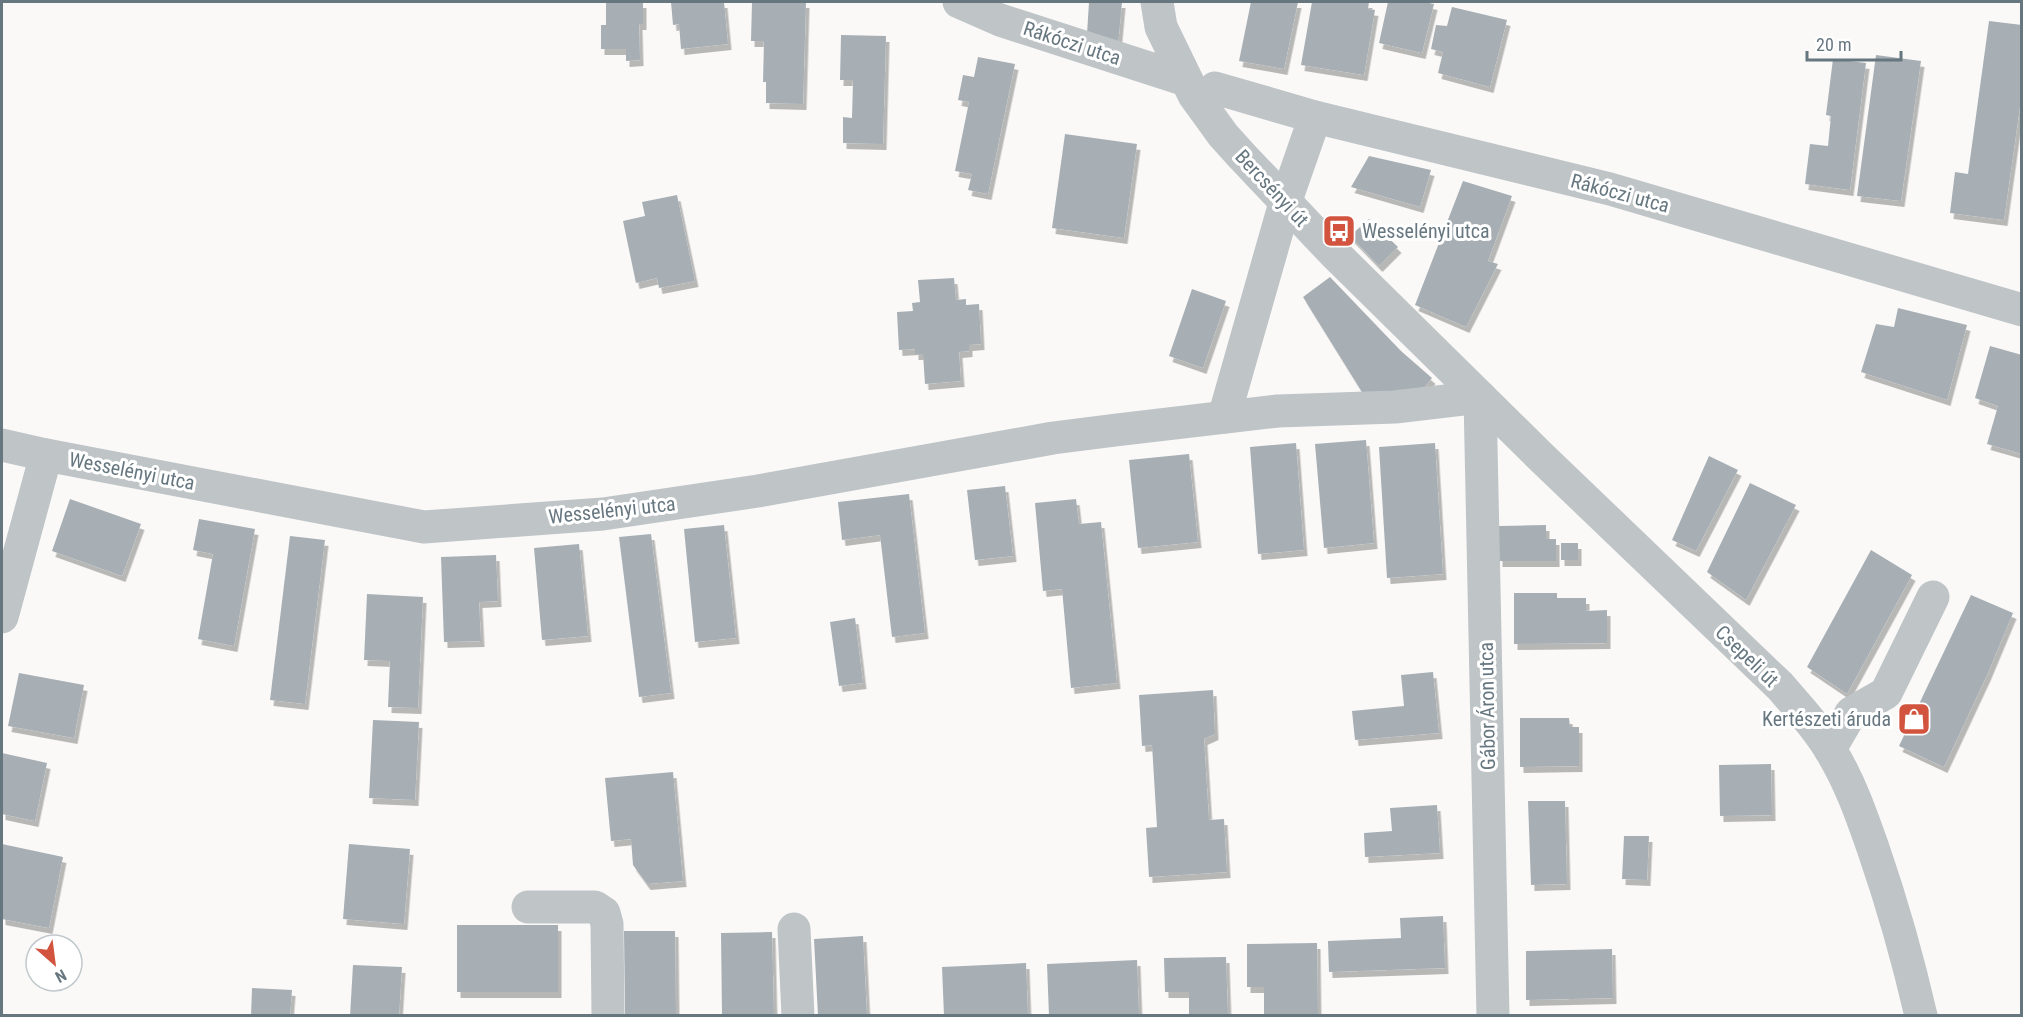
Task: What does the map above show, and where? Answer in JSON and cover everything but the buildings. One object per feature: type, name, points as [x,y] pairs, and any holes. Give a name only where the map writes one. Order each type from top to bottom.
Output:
[{"type":"street","name":"Rákóczi utca","points":[[958,2],[1000,20],[1201,84],[1315,117],[1610,189],[2022,310]]},
{"type":"street","name":"Bercsényi út","points":[[1157,2],[1161,27],[1201,84],[1202,107],[1223,135],[1285,203],[1480,397]]},
{"type":"street","points":[[1224,417],[1285,203],[1315,117]]},
{"type":"street","name":"Wesselényi utca","points":[[2,445],[424,527],[603,514],[758,491],[1053,438],[1278,411],[1395,407],[1480,397]]},
{"type":"street","name":"Csepeli út","points":[[1480,397],[1780,686],[1807,716],[1830,749],[1854,793],[1910,968],[1921,1016]]},
{"type":"street","name":"Gábor Áron utca","points":[[1480,397],[1493,1016]]},
{"type":"street","points":[[2,616],[46,455]]},
{"type":"street","points":[[1830,749],[1851,713],[1886,693],[1933,597]]},
{"type":"street","points":[[528,907],[595,907],[604,914],[607,924],[608,1016]]},
{"type":"street","points":[[794,929],[798,1016]]},
{"type":"place","name":"Wesselényi utca","points":[[1339,231]]},
{"type":"place","name":"Kertészeti áruda","points":[[1914,719]]}]
